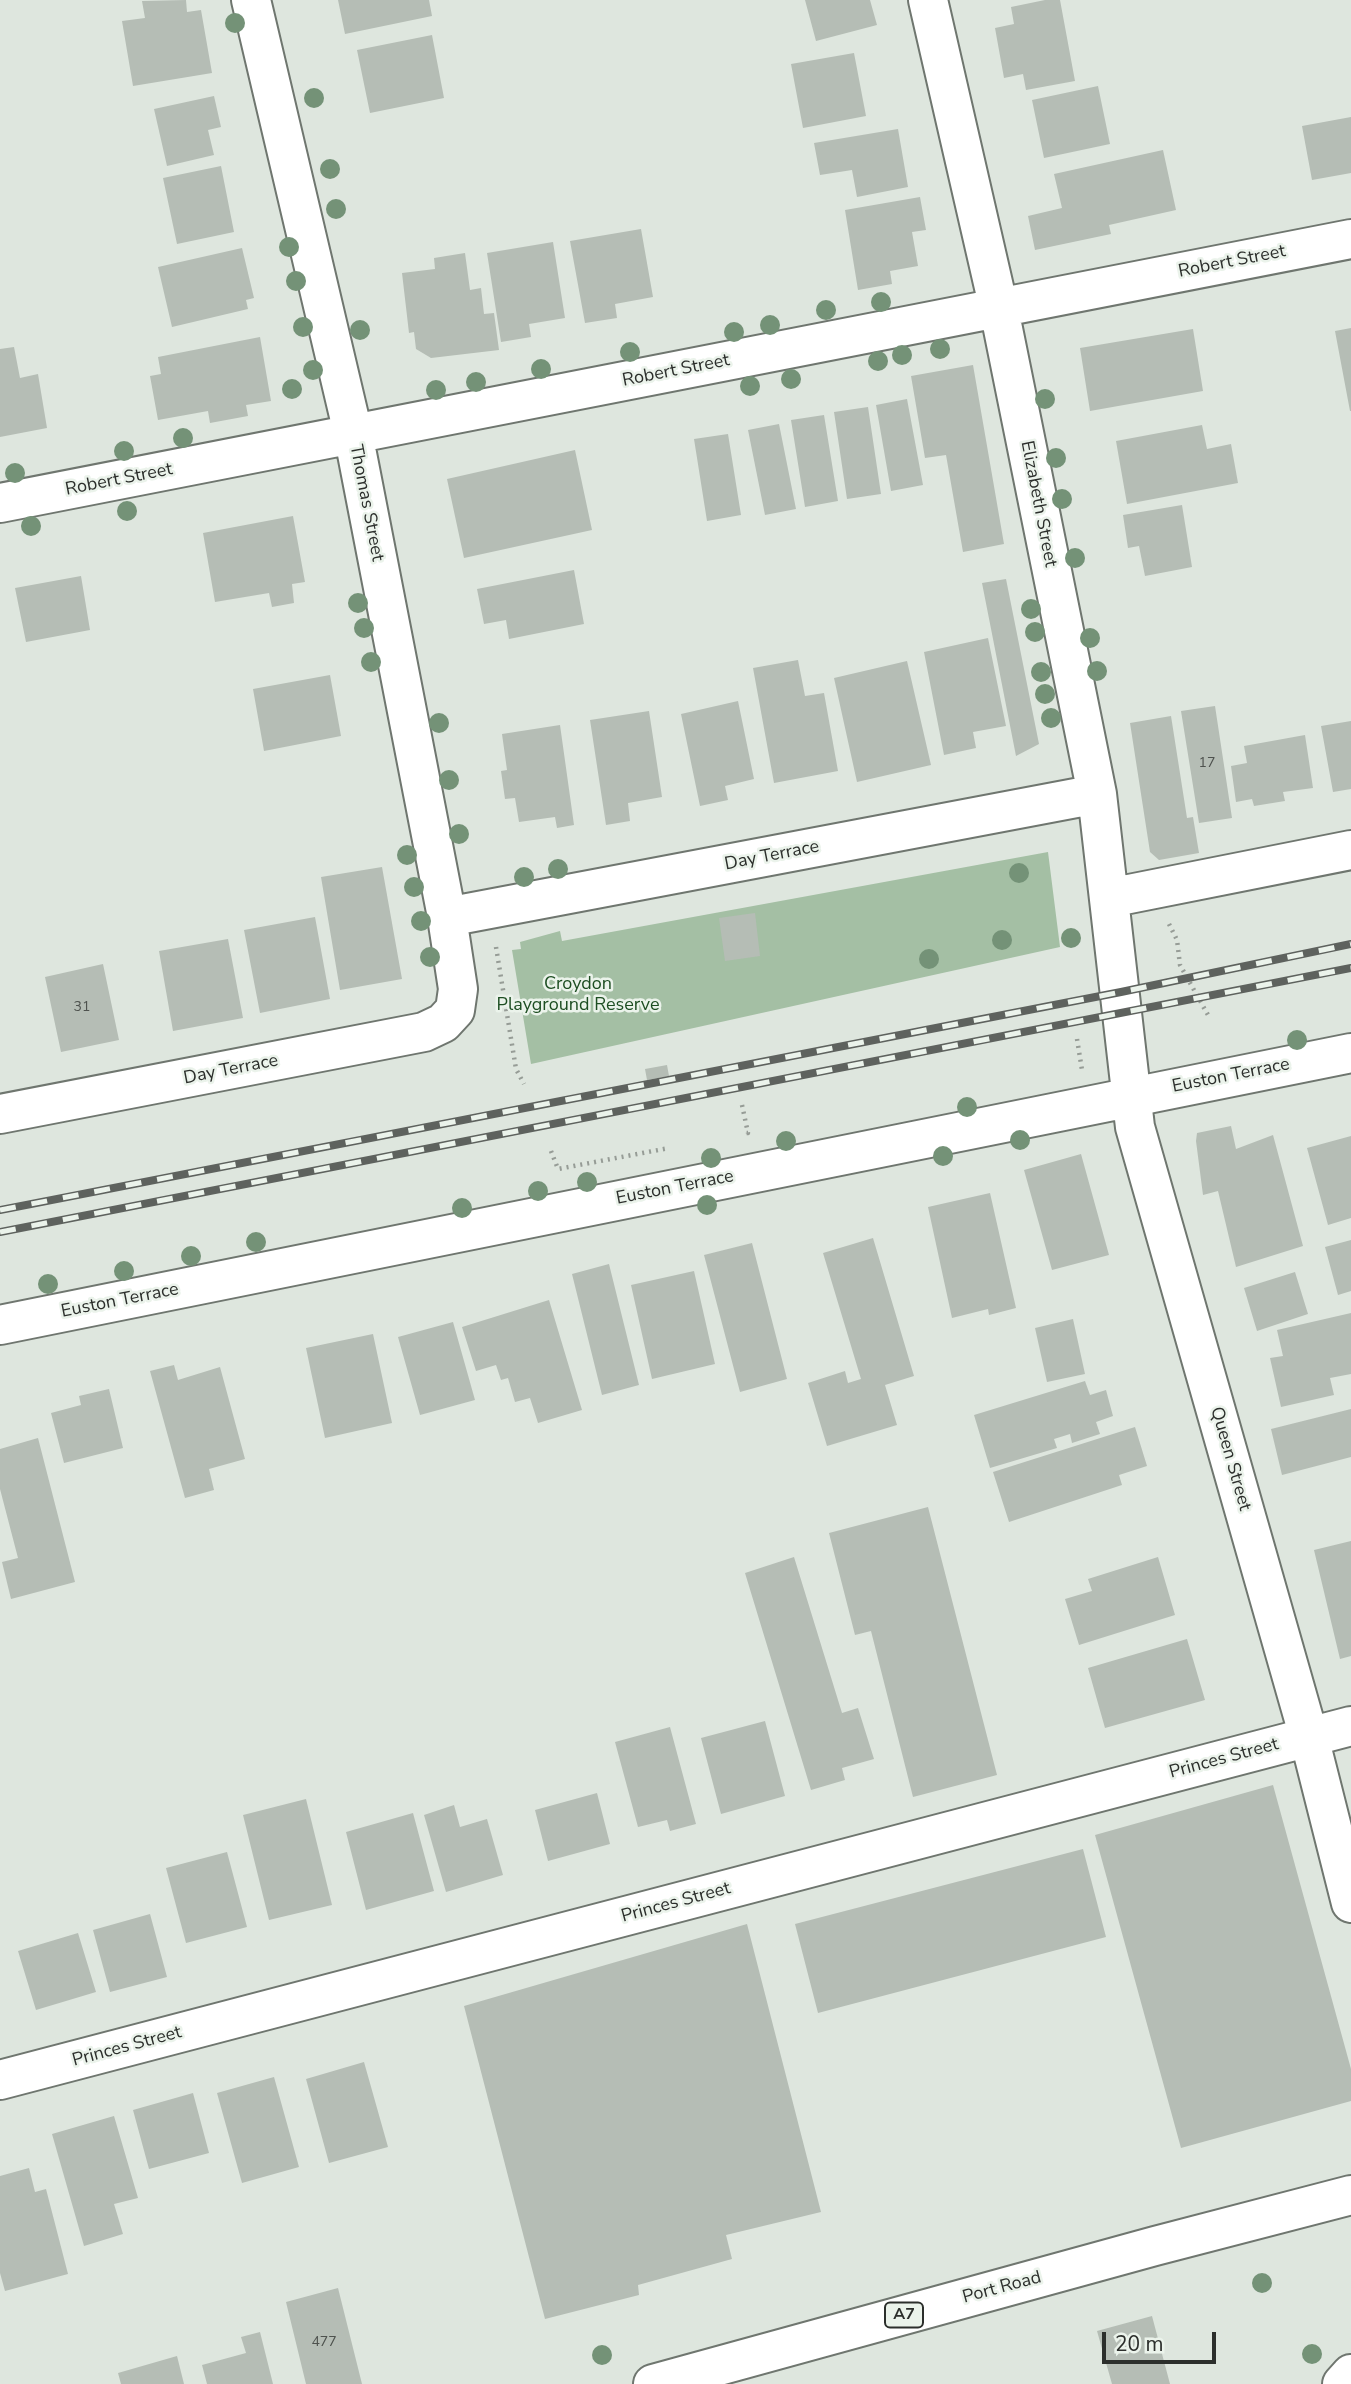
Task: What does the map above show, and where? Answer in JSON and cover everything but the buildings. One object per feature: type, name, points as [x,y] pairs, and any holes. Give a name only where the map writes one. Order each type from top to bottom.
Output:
[{"type":"main road","name":"Thomas Street","points":[[251,0],[353,433],[447,917],[458,989],[455,1010]]},
{"type":"main road","name":"Elizabeth Street","points":[[928,0],[999,309],[1097,794],[1123,1013]]},
{"type":"main road","name":"Robert Street","points":[[0,503],[1351,239]]},
{"type":"main road","name":"Day Terrace","points":[[447,917],[1097,794]]},
{"type":"main road","points":[[1109,898],[1351,850]]},
{"type":"main road","name":"Day Terrace","points":[[0,1114],[424,1032],[443,1023],[455,1010]]},
{"type":"main road","name":"Queen Street","points":[[1123,1013],[1135,1127],[1309,1737],[1351,1903]]},
{"type":"main road","name":"Euston Terrace","points":[[0,1325],[1351,1053]]},
{"type":"main road","name":"Princes Street","points":[[0,2080],[1351,1726]]},
{"type":"main road","name":"Port Road","points":[[653,2384],[1351,2195]]},
{"type":"main road","points":[[1342,2384],[1351,2374]]},
{"type":"path","points":[[1163,914],[1177,940],[1180,965],[1208,1016]]},
{"type":"path","points":[[496,950],[516,1069],[524,1084]]},
{"type":"path","points":[[1077,1040],[1083,1080]]},
{"type":"path","points":[[734,1135],[748,1133],[742,1105]]},
{"type":"path","points":[[551,1151],[558,1169],[680,1145]]},
{"type":"green space","name":"Croydon Playground Reserve","points":[[1048,852],[1060,947],[531,1064],[512,950],[521,949],[520,942],[560,931],[562,941]]},
{"type":"railway","points":[[0,1210],[1121,992],[1351,944]]},
{"type":"railway","points":[[0,1232],[1351,968]]}]
